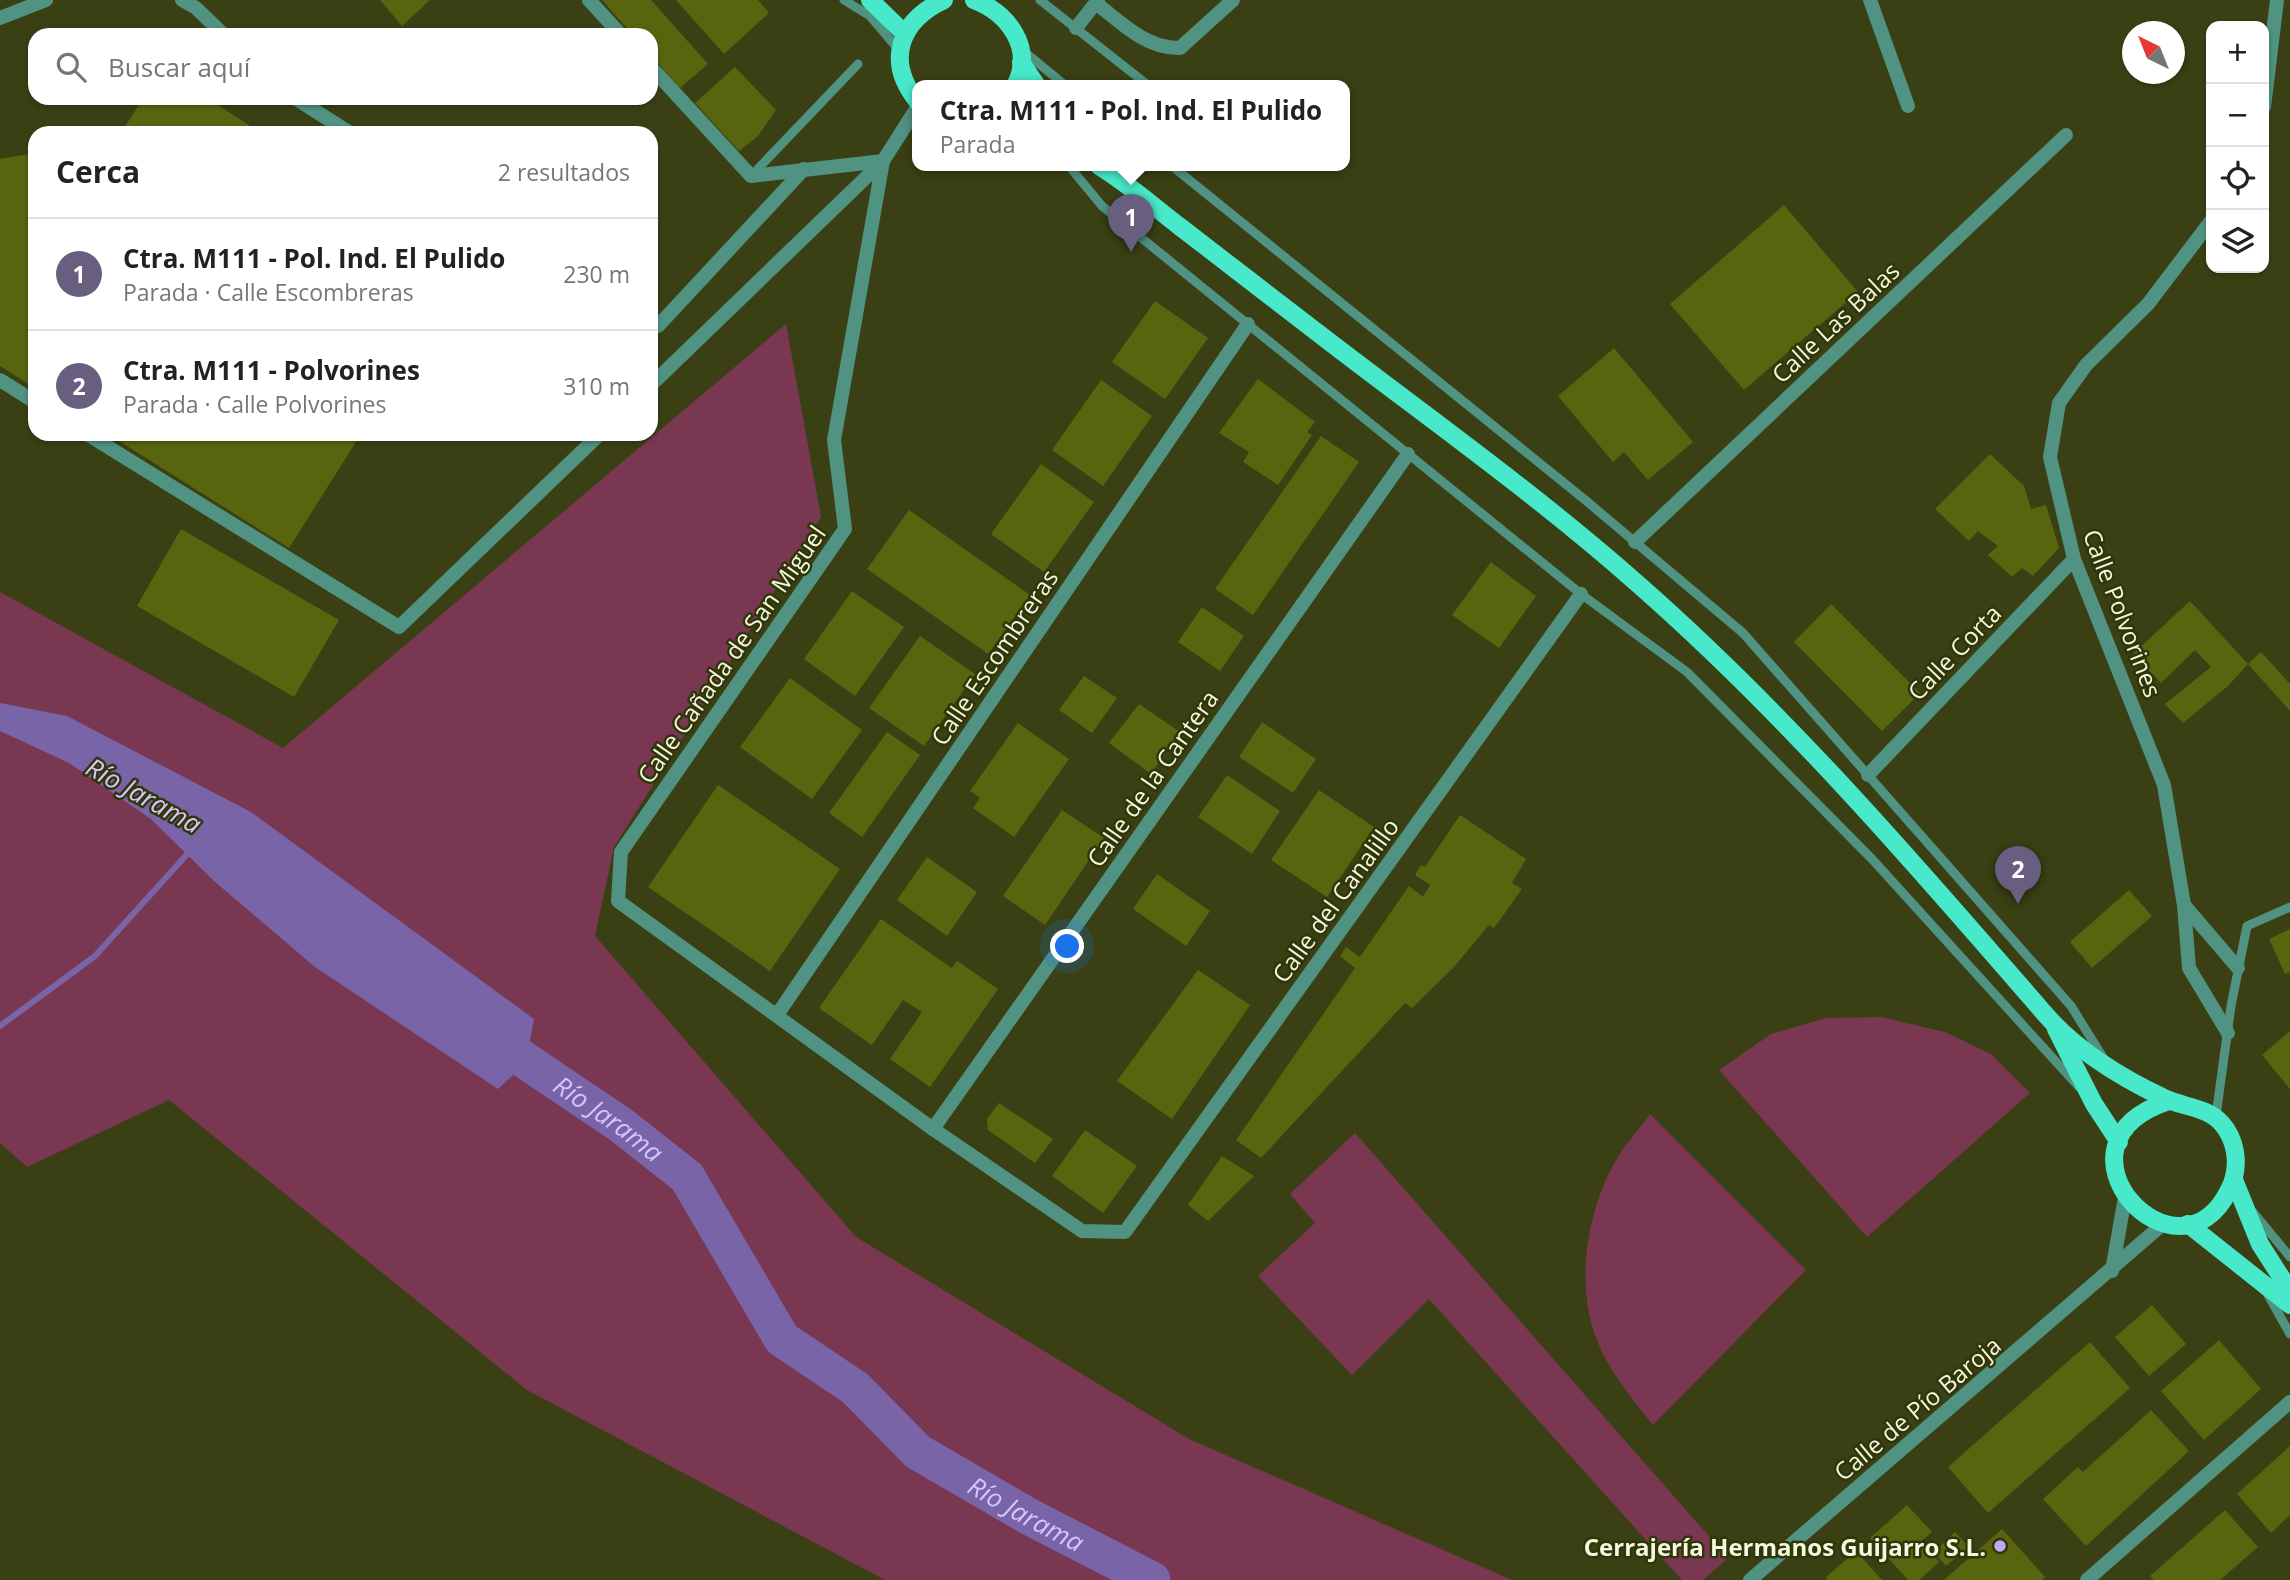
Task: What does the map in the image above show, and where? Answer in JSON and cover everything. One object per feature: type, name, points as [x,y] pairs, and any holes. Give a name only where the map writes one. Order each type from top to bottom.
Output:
[{"type":"main road","points":[[870,0],[902,43]]},
{"type":"main road","points":[[912,96],[901,73],[902,43],[921,12],[944,0]]},
{"type":"main road","points":[[974,0],[1003,15],[1034,80]]},
{"type":"main road","points":[[1016,80],[1020,55]]},
{"type":"main road","points":[[1107,171],[1539,502],[1639,584],[1792,731],[1878,824],[2052,1023],[2108,1066],[2169,1101],[2194,1106],[2216,1116],[2234,1143],[2234,1180],[2260,1244],[2290,1291]]},
{"type":"main road","points":[[2052,1023],[2094,1104],[2119,1142]]},
{"type":"main road","points":[[2169,1101],[2149,1107],[2128,1123],[2119,1142],[2115,1168],[2125,1197],[2138,1211],[2163,1224],[2188,1224],[2209,1216],[2216,1210],[2234,1180]]},
{"type":"main road","points":[[2188,1224],[2290,1305]]},
{"type":"street","points":[[0,18],[46,0]]},
{"type":"street","points":[[182,0],[197,8],[218,28]]},
{"type":"street","points":[[589,0],[615,28]]},
{"type":"street","points":[[1076,28],[1097,2],[1132,32],[1163,48],[1180,48],[1233,0]]},
{"type":"street","points":[[1870,0],[1908,106]]},
{"type":"street","points":[[2267,84],[2277,0]]},
{"type":"street","points":[[658,75],[751,176],[883,161]]},
{"type":"street","points":[[306,105],[339,126]]},
{"type":"street","points":[[658,378],[883,161],[912,114]]},
{"type":"street","name":"Calle Las Balas","points":[[1635,542],[2066,135]]},
{"type":"street","name":"Calle Cañada de San Miguel","points":[[778,1015],[618,901],[621,852],[845,529],[834,440],[855,306],[883,161]]},
{"type":"street","points":[[658,326],[804,169]]},
{"type":"street","name":"Calle Polvorines","points":[[2206,228],[2148,304],[2086,365],[2059,403],[2050,457],[2074,559],[2164,785],[2184,905],[2189,968],[2228,1033]]},
{"type":"street","name":"Calle Escombreras","points":[[778,1015],[1248,324]]},
{"type":"street","points":[[0,380],[28,398]]},
{"type":"street","points":[[98,441],[399,628],[593,441]]},
{"type":"street","name":"Calle de la Cantera","points":[[933,1129],[1408,454]]},
{"type":"street","name":"Calle Corta","points":[[1868,775],[2074,559]]},
{"type":"street","name":"Calle del Canalillo","points":[[933,1129],[1082,1231],[1125,1232],[1581,594]]},
{"type":"street","points":[[2184,905],[2238,968]]},
{"type":"street","points":[[778,1015],[933,1129]]},
{"type":"street","points":[[2112,1271],[2125,1197]]},
{"type":"street","name":"Calle de Pío Baroja","points":[[1750,1580],[2112,1271],[2163,1224]]},
{"type":"street","points":[[2087,1580],[2290,1402]]},
{"type":"lane","points":[[844,0],[870,16],[902,43]]},
{"type":"lane","points":[[1040,0],[1141,80]]},
{"type":"lane","points":[[1020,55],[1057,80]]},
{"type":"lane","points":[[751,176],[858,64]]},
{"type":"lane","points":[[1073,171],[1102,206],[1581,594],[1687,672],[1872,859],[2094,1104]]},
{"type":"lane","points":[[1181,171],[1635,542],[1743,634],[2071,1006],[2108,1066]]},
{"type":"lane","points":[[2216,1116],[2238,968],[2247,926],[2290,907]]},
{"type":"lane","points":[[2242,1200],[2290,1257]]},
{"type":"lane","points":[[2261,1282],[2290,1334]]},
{"type":"shaded area","points":[[786,324],[821,517],[614,847],[595,936],[856,1237],[1189,1439],[1512,1580],[885,1580],[527,1390],[169,1100],[27,1167],[0,1143],[0,592],[283,748],[647,441],[658,441],[658,432]]},
{"type":"shaded area","points":[[1881,1017],[1945,1032],[1991,1054],[2030,1093],[1867,1237],[1719,1070],[1771,1034],[1826,1018]]},
{"type":"shaded area","points":[[1650,1114],[1806,1270],[1653,1425],[1606,1359],[1595,1335],[1586,1292],[1587,1247],[1597,1202],[1619,1156]]},
{"type":"shaded area","points":[[1355,1133],[1728,1558],[1703,1580],[1682,1580],[1429,1299],[1352,1375],[1258,1276],[1315,1223],[1290,1194]]},
{"type":"water","points":[[0,703],[67,716],[251,812],[534,1019],[526,1063],[498,1089],[315,967],[214,881],[151,819],[69,763],[0,731]]},
{"type":"building","points":[[380,0],[430,0],[402,26]]},
{"type":"building","points":[[602,0],[651,0],[708,64],[680,88],[658,63],[658,28],[627,28]]},
{"type":"building","points":[[676,0],[758,0],[769,13],[724,54]]},
{"type":"building","points":[[735,67],[776,110],[758,136],[739,151],[695,103]]},
{"type":"building","points":[[139,105],[218,105],[250,126],[125,126]]},
{"type":"building","points":[[28,154],[28,384],[0,366],[0,159]]},
{"type":"building","points":[[1784,205],[1858,292],[1744,390],[1670,304]]},
{"type":"building","points":[[1155,301],[1208,338],[1165,399],[1112,362]]},
{"type":"building","points":[[1614,348],[1693,442],[1648,480],[1624,452],[1613,462],[1558,396]]},
{"type":"building","points":[[1258,379],[1315,422],[1307,432],[1312,435],[1278,485],[1243,462],[1249,452],[1219,433]]},
{"type":"building","points":[[1101,380],[1152,416],[1103,486],[1052,450]]},
{"type":"building","points":[[1321,436],[1359,462],[1253,615],[1215,589]]},
{"type":"building","points":[[119,441],[357,441],[289,548]]},
{"type":"building","points":[[1990,454],[2024,486],[2031,509],[2046,505],[2059,548],[2033,576],[2022,568],[2012,577],[1988,555],[1998,546],[1978,531],[1969,541],[1935,509]]},
{"type":"building","points":[[1041,464],[1094,502],[1044,572],[991,534]]},
{"type":"building","points":[[909,510],[1030,595],[988,654],[867,569]]},
{"type":"building","points":[[181,529],[339,620],[294,697],[137,606]]},
{"type":"building","points":[[1491,562],[1536,596],[1499,648],[1452,615]]},
{"type":"building","points":[[852,591],[904,627],[855,696],[804,659]]},
{"type":"building","points":[[2190,601],[2248,664],[2228,686],[2183,723],[2165,704],[2211,667],[2195,650],[2161,683],[2133,654]]},
{"type":"building","points":[[1831,604],[1920,693],[1882,731],[1794,642]]},
{"type":"building","points":[[1202,607],[1244,636],[1220,671],[1178,642]]},
{"type":"building","points":[[920,636],[975,674],[924,746],[869,708]]},
{"type":"building","points":[[2261,652],[2290,684],[2290,711],[2248,664]]},
{"type":"building","points":[[1084,676],[1117,698],[1092,733],[1059,710]]},
{"type":"building","points":[[790,678],[862,730],[812,799],[740,747]]},
{"type":"building","points":[[1139,704],[1180,732],[1151,774],[1109,743]]},
{"type":"building","points":[[1262,722],[1316,759],[1293,793],[1239,757]]},
{"type":"building","points":[[1018,723],[1069,759],[1014,837],[973,808],[980,798],[970,791]]},
{"type":"building","points":[[887,732],[920,755],[862,837],[829,813]]},
{"type":"building","points":[[1227,775],[1280,811],[1252,854],[1198,817]]},
{"type":"building","points":[[718,785],[840,869],[770,971],[648,887]]},
{"type":"building","points":[[1319,790],[1374,827],[1327,897],[1271,860]]},
{"type":"building","points":[[1062,810],[1104,838],[1045,925],[1003,896]]},
{"type":"building","points":[[1460,815],[1526,859],[1512,883],[1522,889],[1494,928],[1489,925],[1454,967],[1412,1008],[1405,1003],[1261,1158],[1236,1140],[1355,968],[1340,956],[1346,947],[1360,957],[1409,886],[1423,897],[1430,885],[1415,875],[1421,865],[1425,867]]},
{"type":"building","points":[[927,857],[977,892],[947,936],[897,900]]},
{"type":"building","points":[[1157,874],[1210,911],[1186,946],[1133,909]]},
{"type":"building","points":[[2129,890],[2152,916],[2092,968],[2070,942]]},
{"type":"building","points":[[881,919],[952,968],[957,961],[998,989],[930,1087],[890,1059],[922,1012],[903,1000],[872,1045],[819,1008]]},
{"type":"building","points":[[2290,929],[2290,972],[2285,974],[2269,939]]},
{"type":"building","points":[[1198,970],[1250,1005],[1172,1119],[1117,1081]]},
{"type":"building","points":[[2290,1031],[2290,1089],[2262,1055]]},
{"type":"building","points":[[999,1103],[1053,1139],[1035,1163],[988,1130],[987,1119]]},
{"type":"building","points":[[1085,1130],[1137,1166],[1103,1213],[1052,1176]]},
{"type":"building","points":[[1222,1156],[1254,1176],[1208,1221],[1188,1205]]},
{"type":"building","points":[[2152,1305],[2186,1344],[2149,1376],[2115,1337]]},
{"type":"building","points":[[2219,1340],[2261,1389],[2204,1440],[2161,1391]]},
{"type":"building","points":[[2090,1342],[2130,1388],[1988,1513],[1948,1467]]},
{"type":"building","points":[[2151,1410],[2189,1451],[2086,1546],[2043,1499],[2078,1467],[2083,1472]]},
{"type":"building","points":[[2290,1446],[2290,1515],[2271,1533],[2237,1494]]},
{"type":"building","points":[[1907,1505],[1932,1532],[1920,1542],[1939,1562],[1919,1580],[1908,1580],[1870,1538]]},
{"type":"building","points":[[2225,1510],[2258,1547],[2220,1580],[2154,1580],[2150,1576]]},
{"type":"building","name":"Cerrajería Hermanos Guijarro S.L.","points":[[2002,1529],[2045,1577],[2042,1580],[1944,1580]]},
{"type":"building","points":[[1955,1532],[1969,1547],[1946,1566],[1934,1552]]},
{"type":"building","points":[[1856,1551],[1882,1580],[1825,1578]]},
{"type":"waterway","points":[[0,1026],[95,956],[191,850]]},
{"type":"waterway","name":"Río Jarama","points":[[486,1034],[621,1125],[687,1177],[782,1339],[855,1388],[918,1452],[1028,1516],[1152,1580]]},
{"type":"place","name":"Ctra. M111 - Pol. Ind. El Pulido","points":[[1131,252]]},
{"type":"place","name":"Ctra. M111 - Polvorines","points":[[2018,904]]},
{"type":"place","name":"Cerrajería Hermanos Guijarro S.L.","points":[[2000,1546]]}]
